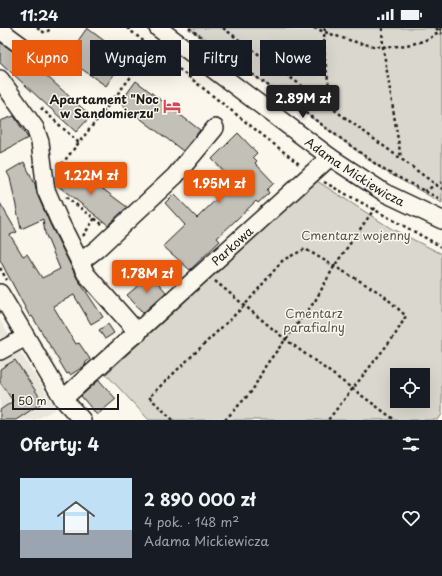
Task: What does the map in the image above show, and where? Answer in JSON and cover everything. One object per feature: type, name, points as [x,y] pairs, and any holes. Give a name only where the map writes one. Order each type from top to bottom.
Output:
[{"type":"street","name":"Adama Mickiewicza","points":[[158,28],[330,157],[385,193],[442,220]]},
{"type":"street","points":[[0,30],[14,40]]},
{"type":"street","points":[[0,79],[35,128],[40,142],[46,190],[86,274],[138,333]]},
{"type":"street","points":[[80,262],[114,233],[175,176],[215,128]]},
{"type":"street","name":"Parkowa","points":[[63,399],[138,333],[330,157]]},
{"type":"street","points":[[5,288],[26,337],[63,399],[82,420]]},
{"type":"street","points":[[0,351],[26,337]]},
{"type":"path","points":[[37,28],[44,33],[52,28]]},
{"type":"path","points":[[127,28],[142,40]]},
{"type":"path","points":[[189,28],[384,170],[442,200]]},
{"type":"path","points":[[223,28],[442,189]]},
{"type":"path","points":[[314,28],[372,45],[384,47],[424,41],[440,30]]},
{"type":"path","points":[[382,28],[401,158]]},
{"type":"path","points":[[436,28],[440,30],[442,34]]},
{"type":"path","points":[[324,30],[325,67],[330,90],[331,107]]},
{"type":"path","points":[[181,71],[305,168]]},
{"type":"path","points":[[56,172],[132,76]]},
{"type":"path","points":[[323,182],[442,247]]},
{"type":"path","points":[[424,191],[442,182]]},
{"type":"path","points":[[225,420],[252,391],[266,366],[315,301],[335,265],[374,211],[385,193]]},
{"type":"path","points":[[64,195],[114,233]]},
{"type":"path","points":[[173,420],[149,396],[244,306],[283,260],[305,249],[335,265],[382,294],[406,316],[395,335],[328,420]]},
{"type":"path","points":[[0,268],[5,288]]},
{"type":"path","points":[[211,278],[285,339],[395,420]]},
{"type":"shaded area","points":[[0,320],[56,409],[35,420],[0,420]]},
{"type":"green space","points":[[189,28],[442,28],[442,203],[383,170],[252,74],[252,40],[205,40]]},
{"type":"green space","name":"Cmentarz parafialny","points":[[317,181],[392,229],[442,254],[442,414],[438,420],[149,420],[106,374]]},
{"type":"building","points":[[87,28],[103,40],[90,40],[90,75],[82,69],[82,40],[79,40]]},
{"type":"building","points":[[0,42],[12,50],[12,73],[0,62]]},
{"type":"building","points":[[15,76],[47,76],[91,116],[76,132]]},
{"type":"building","points":[[92,76],[113,76],[106,86]]},
{"type":"building","points":[[136,81],[200,130],[183,151],[120,103]]},
{"type":"building","points":[[14,116],[28,138],[0,153],[0,121]]},
{"type":"building","points":[[238,133],[257,153],[253,157],[257,161],[255,163],[274,183],[267,190],[269,193],[258,203],[256,201],[217,238],[220,241],[190,270],[163,246],[185,225],[165,203],[174,194],[197,218],[234,182],[212,159]]},
{"type":"building","points":[[24,162],[35,184],[37,194],[50,224],[77,278],[103,317],[91,324],[74,295],[53,306],[76,344],[79,343],[90,359],[83,367],[70,375],[69,373],[67,374],[32,316],[30,317],[0,260],[0,203],[17,232],[10,235],[23,256],[27,254],[42,278],[60,269],[45,233],[43,219],[21,229],[10,178],[7,172]]},
{"type":"building","points":[[72,166],[127,207],[108,225],[57,185]]},
{"type":"building","points":[[151,275],[166,292],[143,313],[127,295]]},
{"type":"building","points":[[108,324],[114,333],[105,339],[99,330]]},
{"type":"building","points":[[15,360],[43,402],[16,420],[0,420],[0,410],[13,401],[0,382],[0,369]]},
{"type":"building","points":[[99,380],[116,399],[97,415],[81,396]]},
{"type":"place","name":"Apartament \"Noc w Sandomierzu\"","points":[[172,106]]},
{"type":"park label","name":"Cmentarz wojenny","points":[[356,235]]}]
